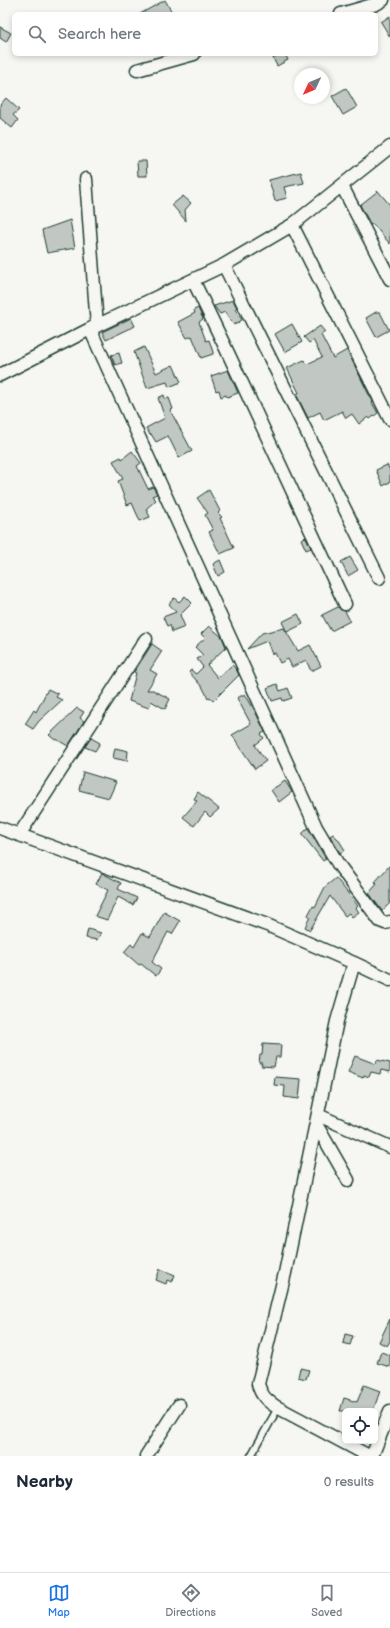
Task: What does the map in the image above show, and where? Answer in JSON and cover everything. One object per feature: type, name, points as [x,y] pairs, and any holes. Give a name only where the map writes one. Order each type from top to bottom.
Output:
[{"type":"street","points":[[348,12],[376,4],[383,0]]},
{"type":"street","points":[[137,70],[187,56]]},
{"type":"street","points":[[0,375],[93,327],[224,265],[292,225],[390,147]]},
{"type":"street","points":[[86,179],[93,327],[316,827],[338,864],[380,921],[386,923],[390,922]]},
{"type":"street","points":[[342,186],[390,279]]},
{"type":"street","points":[[292,225],[390,419]]},
{"type":"street","points":[[224,265],[379,578]]},
{"type":"street","points":[[193,280],[230,355],[345,604]]},
{"type":"street","points":[[19,835],[146,639]]},
{"type":"street","points":[[0,828],[267,925],[390,980]]},
{"type":"street","points":[[354,963],[337,1021],[285,1273],[258,1384],[265,1399],[278,1408],[370,1456],[390,1411]]},
{"type":"street","points":[[317,1120],[390,1147]]},
{"type":"street","points":[[317,1120],[348,1180]]},
{"type":"street","points":[[146,1456],[179,1405]]},
{"type":"lane","points":[[251,1456],[278,1408]]},
{"type":"building","points":[[165,0],[172,12],[144,12]]},
{"type":"building","points":[[390,16],[390,37],[381,22]]},
{"type":"building","points":[[0,27],[11,33],[6,42],[0,38]]},
{"type":"building","points":[[277,56],[286,56],[288,60],[277,66],[273,58]]},
{"type":"building","points":[[346,88],[357,107],[343,115],[332,96]]},
{"type":"building","points":[[6,98],[19,110],[13,115],[18,120],[12,128],[0,118],[0,105]]},
{"type":"building","points":[[137,161],[146,161],[147,176],[138,176]]},
{"type":"building","points":[[301,172],[304,183],[284,187],[287,198],[275,201],[269,180]]},
{"type":"building","points":[[378,191],[390,205],[390,244],[373,224],[371,225],[360,205]]},
{"type":"building","points":[[183,196],[191,203],[185,210],[186,221],[172,205]]},
{"type":"building","points":[[70,220],[75,248],[47,253],[42,230]]},
{"type":"building","points":[[233,300],[237,308],[235,309],[242,320],[234,325],[225,312],[220,314],[214,306]]},
{"type":"building","points":[[198,308],[203,319],[199,322],[206,341],[209,340],[213,352],[213,354],[201,358],[192,336],[187,338],[178,322],[195,313],[194,310]]},
{"type":"building","points":[[376,312],[380,312],[389,330],[376,337],[366,318]]},
{"type":"building","points":[[131,318],[135,326],[106,340],[102,332]]},
{"type":"building","points":[[292,324],[302,342],[285,352],[275,334]]},
{"type":"building","points":[[320,326],[325,332],[321,335],[333,358],[347,350],[378,413],[370,419],[368,417],[359,424],[352,414],[346,418],[342,411],[324,420],[320,412],[308,418],[296,394],[299,393],[287,368],[304,360],[307,364],[322,357],[313,340],[309,343],[304,337]]},
{"type":"building","points":[[144,347],[156,373],[173,365],[181,382],[169,387],[167,382],[147,388],[134,352]]},
{"type":"building","points":[[119,353],[122,363],[115,365],[111,355]]},
{"type":"building","points":[[228,370],[238,393],[227,397],[226,395],[221,397],[219,390],[216,391],[211,376]]},
{"type":"building","points":[[164,395],[165,399],[169,398],[173,409],[170,410],[192,451],[179,458],[168,436],[156,442],[146,428],[165,418],[158,398]]},
{"type":"building","points":[[132,451],[141,463],[137,466],[148,489],[153,487],[157,494],[152,496],[156,500],[146,509],[150,517],[140,521],[132,503],[127,505],[118,481],[123,479],[113,461],[121,457],[122,459]]},
{"type":"building","points":[[387,465],[390,470],[390,482],[383,486],[376,470]]},
{"type":"building","points":[[209,490],[220,511],[218,513],[222,517],[220,518],[234,548],[220,554],[209,532],[213,530],[205,515],[208,513],[197,498]]},
{"type":"building","points":[[306,537],[311,548],[306,550],[301,539]]},
{"type":"building","points":[[350,557],[358,570],[348,576],[341,562]]},
{"type":"building","points":[[220,560],[225,572],[218,576],[213,564]]},
{"type":"building","points":[[185,596],[192,603],[180,615],[185,627],[172,632],[170,625],[167,626],[163,617],[176,612],[169,604],[174,598],[179,602]]},
{"type":"building","points":[[338,607],[345,611],[350,621],[331,631],[322,615]]},
{"type":"building","points":[[298,614],[303,624],[287,632],[282,622]]},
{"type":"building","points":[[209,626],[222,637],[226,647],[207,665],[218,678],[232,665],[239,675],[213,701],[210,697],[208,698],[203,688],[189,672],[191,670],[196,674],[203,667],[197,659],[203,655],[195,647],[205,638],[201,634]]},
{"type":"building","points":[[284,628],[298,651],[310,645],[321,666],[311,671],[306,660],[292,667],[288,659],[280,663],[275,653],[272,654],[267,641],[247,649],[262,633]]},
{"type":"building","points":[[152,644],[162,651],[150,670],[157,674],[147,690],[153,690],[170,699],[165,709],[151,701],[149,708],[129,701],[136,673],[134,672]]},
{"type":"building","points":[[277,684],[280,691],[288,688],[292,698],[283,701],[282,698],[272,701],[267,688]]},
{"type":"building","points":[[48,689],[58,694],[56,697],[62,700],[39,721],[33,729],[25,724],[34,710],[36,712]]},
{"type":"building","points":[[245,694],[265,732],[261,734],[264,738],[255,745],[266,761],[255,769],[232,735],[251,724],[237,698]]},
{"type":"building","points":[[77,708],[84,712],[80,718],[84,721],[68,746],[56,739],[55,740],[49,735]]},
{"type":"building","points":[[91,738],[100,743],[95,751],[85,747]]},
{"type":"building","points":[[115,748],[128,751],[127,761],[113,758]]},
{"type":"building","points":[[83,772],[116,782],[109,798],[79,790]]},
{"type":"building","points":[[285,781],[292,792],[279,802],[271,790]]},
{"type":"building","points":[[198,792],[219,809],[210,817],[205,812],[194,826],[183,817],[197,801],[194,799]]},
{"type":"building","points":[[308,828],[326,859],[323,861],[302,834]]},
{"type":"building","points":[[333,834],[345,850],[340,853],[330,836]]},
{"type":"building","points":[[390,865],[390,903],[382,911],[369,893],[377,884],[375,882]]},
{"type":"building","points":[[102,873],[121,883],[118,889],[137,898],[133,905],[118,897],[107,920],[95,916],[108,890],[96,884]]},
{"type":"building","points":[[336,878],[358,906],[356,908],[359,912],[352,917],[349,913],[345,916],[330,896],[310,930],[305,927],[310,917],[308,915],[313,906],[315,907],[325,887]]},
{"type":"building","points":[[164,912],[180,921],[172,934],[168,932],[152,962],[161,969],[156,976],[141,964],[139,965],[124,952],[131,944],[134,947],[142,933],[150,937]]},
{"type":"building","points":[[88,929],[101,933],[97,940],[86,938]]},
{"type":"building","points":[[263,1044],[281,1045],[280,1057],[276,1057],[274,1067],[261,1066],[262,1063],[259,1063],[260,1055],[262,1055]]},
{"type":"building","points":[[355,1056],[376,1064],[377,1060],[390,1063],[390,1072],[381,1070],[380,1074],[371,1072],[369,1077],[364,1075],[363,1078],[348,1072]]},
{"type":"building","points":[[275,1077],[301,1079],[299,1099],[284,1097],[285,1086],[274,1085]]},
{"type":"building","points":[[160,1269],[175,1275],[172,1282],[167,1280],[166,1284],[156,1280]]},
{"type":"building","points":[[390,1319],[390,1341],[387,1346],[379,1342]]},
{"type":"building","points":[[345,1334],[353,1336],[350,1345],[343,1343]]},
{"type":"building","points":[[381,1352],[390,1355],[390,1367],[377,1363]]},
{"type":"building","points":[[300,1368],[309,1370],[306,1379],[298,1377]]},
{"type":"building","points":[[364,1385],[380,1391],[374,1408],[342,1408],[342,1411],[340,1411],[344,1398],[357,1402]]}]
